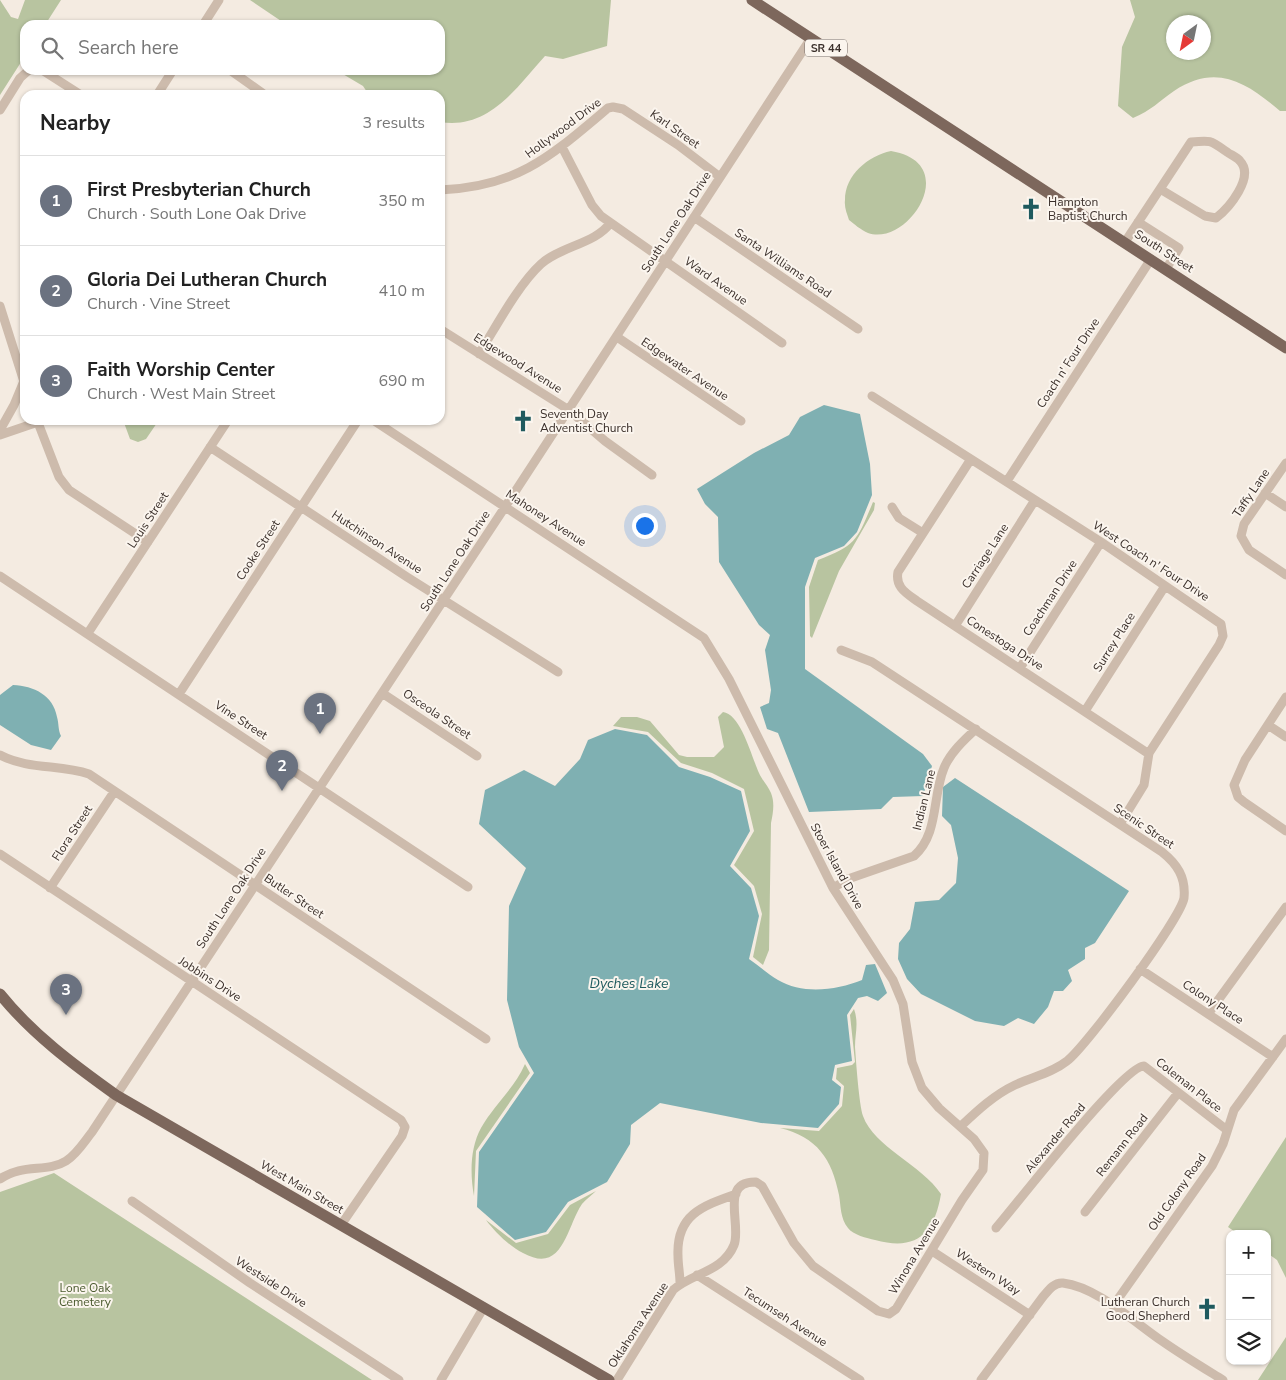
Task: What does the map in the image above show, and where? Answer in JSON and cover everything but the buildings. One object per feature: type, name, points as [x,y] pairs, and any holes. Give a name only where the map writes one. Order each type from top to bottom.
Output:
[{"type":"main road","name":"SR 44","points":[[752,0],[811,38]]},
{"type":"main road","name":"South Street","points":[[811,38],[1286,348]]},
{"type":"main road","name":"West Main Street","points":[[0,994],[36,1033],[77,1067],[116,1095],[609,1380]]},
{"type":"street","points":[[206,20],[219,0]]},
{"type":"street","name":"South Lone Oak Drive","points":[[0,1179],[21,1169],[56,1166],[65,1162],[82,1146],[444,600],[811,38]]},
{"type":"street","points":[[0,110],[23,75]]},
{"type":"street","points":[[50,75],[73,90]]},
{"type":"street","points":[[160,90],[170,75]]},
{"type":"street","points":[[237,75],[258,90]]},
{"type":"street","name":"Karl Street","points":[[613,107],[623,109],[657,131],[720,177]]},
{"type":"street","name":"Hollywood Drive","points":[[445,189],[469,187],[518,174],[562,147],[608,108],[613,107]]},
{"type":"street","points":[[1125,242],[1191,142],[1210,140],[1241,162],[1244,169],[1245,177],[1242,184],[1224,212],[1216,218],[1205,216],[1160,189]]},
{"type":"street","name":"Ward Avenue","points":[[562,147],[592,205],[610,223],[782,342]]},
{"type":"street","name":"Santa Williams Road","points":[[694,217],[858,329]]},
{"type":"street","points":[[1138,222],[1178,248],[1166,269]]},
{"type":"street","points":[[479,354],[540,265],[561,251],[603,231],[610,223]]},
{"type":"street","name":"Coach n' Four Drive","points":[[1007,481],[1151,259]]},
{"type":"street","points":[[0,306],[20,370]]},
{"type":"street","name":"Edgewood Avenue","points":[[445,332],[569,410],[605,441],[652,475]]},
{"type":"street","name":"Edgewater Avenue","points":[[617,336],[741,421]]},
{"type":"street","points":[[0,430],[20,392]]},
{"type":"street","name":"West Coach n' Four Drive","points":[[872,396],[1007,481],[1218,620],[1223,631],[1219,645],[1149,754],[1144,785],[1120,824]]},
{"type":"street","points":[[0,435],[27,425]]},
{"type":"street","points":[[40,425],[59,477],[69,490],[148,542]]},
{"type":"street","name":"Louis Street","points":[[88,633],[225,425]]},
{"type":"street","name":"Cooke Street","points":[[179,694],[355,425]]},
{"type":"street","name":"Mahoney Avenue","points":[[382,425],[704,638]]},
{"type":"street","name":"Hutchinson Avenue","points":[[210,447],[558,672]]},
{"type":"street","name":"Conestoga Drive","points":[[971,458],[898,572],[897,583],[902,590],[1149,754]]},
{"type":"street","name":"Taffy Lane","points":[[1286,464],[1244,524],[1242,539],[1249,550],[1286,575]]},
{"type":"street","points":[[1265,493],[1286,507]]},
{"type":"street","name":"Carriage Lane","points":[[956,626],[1036,500]]},
{"type":"street","points":[[892,507],[899,518],[923,533]]},
{"type":"street","name":"Coachman Drive","points":[[1020,668],[1100,542]]},
{"type":"street","name":"Vine Street","points":[[0,576],[468,887]]},
{"type":"street","name":"Surrey Place","points":[[1085,711],[1165,586]]},
{"type":"street","name":"Stoer Island Drive","points":[[704,638],[729,680],[833,888],[894,980],[903,1004],[912,1062],[917,1080],[934,1102],[961,1126]]},
{"type":"street","name":"Scenic Street","points":[[841,650],[852,652],[872,662],[1120,824],[1170,859],[1177,866],[1183,880],[1184,899],[1180,911],[1140,969],[1075,1055],[1056,1068],[1000,1093],[961,1126]]},
{"type":"street","name":"Osceola Street","points":[[382,693],[477,756]]},
{"type":"street","points":[[1286,697],[1245,760],[1234,785],[1238,797],[1286,831]]},
{"type":"street","points":[[1268,725],[1286,737]]},
{"type":"street","name":"Indian Lane","points":[[833,888],[848,879],[914,856],[920,850],[929,834],[945,766],[976,729]]},
{"type":"street","name":"Butler Street","points":[[0,755],[19,764],[82,772],[486,1039]]},
{"type":"street","name":"Flora Street","points":[[50,888],[114,792]]},
{"type":"street","name":"Jobbins Drive","points":[[0,854],[400,1120],[404,1127],[402,1136],[340,1225]]},
{"type":"street","points":[[1208,1014],[1286,907]]},
{"type":"street","name":"Colony Place","points":[[1140,969],[1273,1057]]},
{"type":"street","name":"Old Colony Road","points":[[1113,1306],[1212,1166],[1218,1155],[1234,1110],[1286,1039]]},
{"type":"street","name":"Coleman Place","points":[[1135,1068],[1144,1066],[1227,1130]]},
{"type":"street","name":"Alexander Road","points":[[996,1228],[1074,1134],[1122,1079],[1135,1068]]},
{"type":"street","name":"Remann Road","points":[[1085,1212],[1178,1093]]},
{"type":"street","name":"Winona Avenue","points":[[736,1194],[746,1183],[760,1184],[794,1243],[814,1266],[826,1277],[885,1314],[896,1309],[985,1164],[982,1148],[961,1126]]},
{"type":"street","points":[[736,1194],[733,1208],[737,1232],[733,1247],[717,1266],[680,1283],[678,1245],[683,1226],[696,1211],[736,1194]]},
{"type":"street","name":"Westside Drive","points":[[132,1202],[250,1283],[399,1380]]},
{"type":"street","name":"Western Way","points":[[932,1251],[1030,1315]]},
{"type":"street","name":"Tecumseh Avenue","points":[[697,1275],[860,1380]]},
{"type":"street","name":"Oklahoma Avenue","points":[[617,1380],[673,1290],[680,1283]]},
{"type":"street","points":[[981,1380],[1048,1291],[1058,1284],[1082,1289],[1113,1306],[1163,1342],[1223,1380]]},
{"type":"street","points":[[440,1380],[484,1307]]},
{"type":"green space","points":[[0,0],[11,17],[18,19],[25,0],[61,0],[48,20],[20,20],[20,64],[0,95]]},
{"type":"green space","points":[[250,0],[611,0],[607,46],[563,59],[545,56],[500,104],[473,120],[457,123],[445,122],[445,90],[366,90],[363,86],[344,75],[445,75],[445,20],[280,20]]},
{"type":"green space","points":[[1130,0],[1286,0],[1286,111],[1280,111],[1243,85],[1217,77],[1204,78],[1189,83],[1133,118],[1118,106],[1122,47],[1135,17]]},
{"type":"green space","points":[[891,151],[912,159],[923,171],[926,186],[921,202],[912,216],[899,228],[883,234],[868,233],[849,220],[845,205],[846,191],[849,182],[859,168],[874,157]]},
{"type":"green space","points":[[125,425],[156,425],[146,439],[138,442],[130,439]]},
{"type":"green space","points":[[873,502],[875,503],[874,510],[839,571],[812,638],[810,636],[809,587],[818,560],[841,550],[854,540]]},
{"type":"green space","points":[[723,712],[735,720],[740,728],[773,800],[769,950],[763,965],[753,957],[762,914],[754,886],[734,865],[754,831],[744,789],[712,773],[681,763],[648,732],[613,726],[621,717],[637,717],[650,721],[679,755],[687,757],[714,757],[724,747],[718,717]]},
{"type":"green space","points":[[854,1009],[857,1024],[855,1047],[857,1072],[863,1116],[877,1137],[922,1174],[941,1194],[934,1220],[921,1236],[912,1241],[889,1243],[864,1237],[850,1230],[845,1224],[841,1212],[839,1195],[832,1171],[821,1151],[804,1137],[780,1128],[819,1131],[842,1106],[844,1086],[836,1079],[837,1068],[852,1065],[855,1062],[850,1015]]},
{"type":"green space","points":[[525,1064],[530,1073],[476,1151],[474,1196],[472,1161],[477,1136]]},
{"type":"green space","points":[[1286,1137],[1286,1278],[1277,1260],[1271,1256],[1271,1230],[1232,1230],[1228,1227]]},
{"type":"green space","name":"Lone Oak Cemetery","points":[[54,1173],[372,1380],[0,1380],[0,1192]]},
{"type":"green space","points":[[596,1191],[582,1204],[562,1246],[547,1258],[536,1258],[513,1247],[486,1220],[516,1243],[548,1234],[570,1205]]},
{"type":"green space","points":[[1286,1337],[1286,1380],[1258,1380],[1268,1365],[1271,1365],[1271,1360]]},
{"type":"water","points":[[824,405],[860,414],[870,464],[872,495],[857,532],[844,546],[815,558],[805,587],[805,669],[923,754],[932,766],[923,796],[893,797],[881,809],[809,812],[778,733],[767,729],[760,707],[769,703],[771,690],[765,650],[770,635],[759,625],[719,562],[718,517],[705,504],[697,489],[754,453],[789,435],[800,417]]},
{"type":"water","points":[[13,685],[28,687],[41,693],[47,697],[55,709],[61,736],[51,750],[31,745],[0,725],[0,695]]},
{"type":"water","name":"Dyches Lake","points":[[615,729],[647,735],[679,767],[710,777],[741,791],[750,831],[730,866],[751,888],[759,916],[749,959],[788,985],[809,989],[831,988],[862,980],[866,965],[875,964],[887,993],[878,1001],[867,996],[858,998],[847,1015],[852,1061],[835,1065],[832,1080],[841,1087],[839,1104],[818,1128],[761,1123],[660,1103],[631,1125],[630,1144],[607,1182],[568,1202],[546,1232],[515,1240],[477,1207],[479,1152],[534,1073],[519,1047],[507,1000],[509,906],[526,868],[479,824],[485,790],[524,770],[555,786],[580,759],[588,740]]},
{"type":"water","points":[[955,778],[1129,891],[1095,943],[1085,948],[1085,959],[1068,970],[1072,981],[1063,991],[1054,991],[1048,1007],[1034,1024],[1018,1018],[1004,1026],[975,1021],[921,994],[907,979],[898,959],[899,943],[910,929],[915,902],[939,900],[956,883],[958,858],[951,825],[942,816],[943,787]]},
{"type":"place","name":"Hampton Baptist Church","points":[[1031,209]]},
{"type":"place","name":"Seventh Day Adventist Church","points":[[523,421]]},
{"type":"place","name":"First Presbyterian Church","points":[[320,734]]},
{"type":"place","name":"Gloria Dei Lutheran Church","points":[[282,791]]},
{"type":"place","name":"Faith Worship Center","points":[[66,1015]]},
{"type":"place","name":"Lutheran Church Good Shepherd","points":[[1207,1309]]}]
